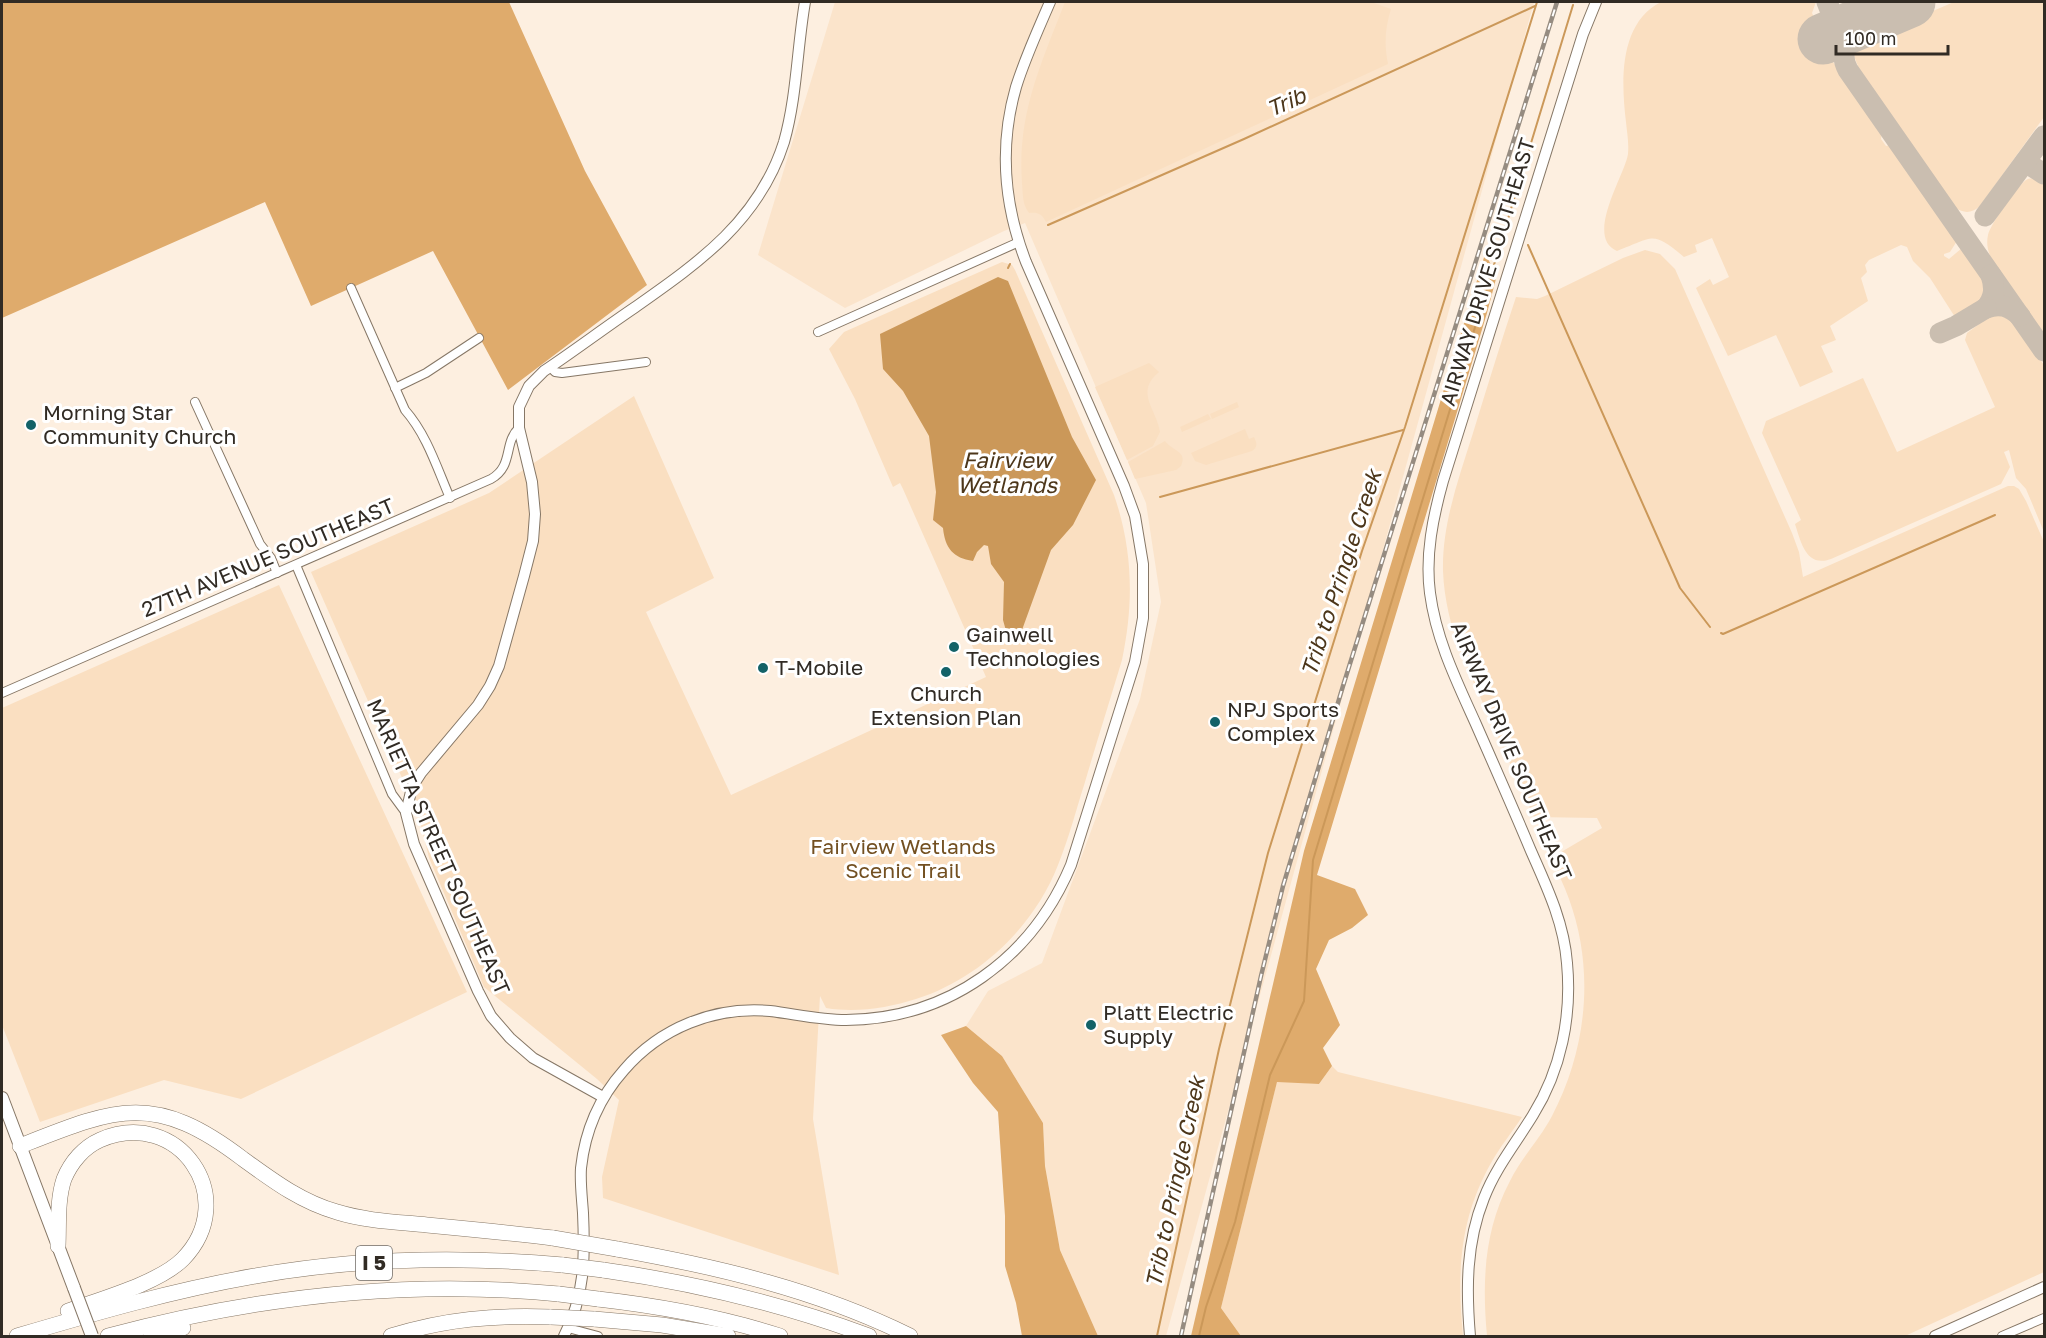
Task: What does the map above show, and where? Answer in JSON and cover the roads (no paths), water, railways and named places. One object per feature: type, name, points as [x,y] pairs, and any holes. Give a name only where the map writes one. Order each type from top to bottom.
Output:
[{"type":"highway","name":"I 5","points":[[20,1146],[96,1118],[122,1113],[156,1114],[178,1120],[211,1136],[286,1189],[337,1212],[383,1221],[553,1238],[703,1265],[766,1281],[857,1312],[910,1336]]},
{"type":"highway","points":[[17,1336],[43,1320],[160,1275],[183,1259],[200,1234],[205,1220],[207,1202],[197,1169],[189,1156],[164,1138],[147,1133],[129,1131],[96,1142],[71,1164],[64,1179],[60,1198],[58,1246]]},
{"type":"highway","name":"I 5","points":[[17,1336],[187,1290],[297,1270],[429,1260],[460,1260],[563,1265],[682,1282],[762,1301],[869,1336]]},
{"type":"highway","name":"I 5","points":[[108,1336],[225,1309],[321,1296],[442,1289],[507,1290],[636,1303],[713,1318],[780,1336]]},
{"type":"highway","points":[[151,1336],[228,1319],[275,1303]]},
{"type":"highway","points":[[391,1336],[472,1317],[516,1315],[662,1325],[728,1336]]},
{"type":"main road","points":[[2,1098],[92,1336]]},
{"type":"street","points":[[406,813],[409,795],[415,780],[478,705],[499,666],[535,528],[534,494],[519,428],[519,407],[524,393],[550,367],[699,262],[726,237],[756,200],[772,171],[787,128],[805,2]]},
{"type":"street","points":[[598,1336],[566,1332],[578,1305],[584,1276],[585,1248],[581,1185],[583,1155],[590,1125],[603,1098],[624,1069],[650,1045],[681,1026],[734,1011],[753,1010],[827,1019],[858,1020],[903,1013],[942,1000],[982,977],[1016,951],[1038,925],[1063,884],[1071,865],[1135,662],[1143,618],[1143,564],[1135,516],[1125,486],[1018,242],[1007,188],[1005,153],[1007,131],[1018,80],[1050,2]]},
{"type":"street","name":"AIRWAY DRIVE SOUTHEAST","points":[[1470,1336],[1467,1283],[1469,1256],[1476,1222],[1496,1172],[1538,1107],[1553,1076],[1565,1029],[1568,976],[1564,937],[1549,892],[1440,641],[1430,592],[1430,546],[1443,481],[1583,34],[1596,2]]},
{"type":"street","points":[[818,332],[1018,242]]},
{"type":"street","points":[[351,288],[405,410],[414,420],[426,442],[450,498]]},
{"type":"street","points":[[395,388],[426,374],[479,338]]},
{"type":"street","points":[[550,367],[555,372],[562,373],[646,362]]},
{"type":"street","points":[[195,402],[260,544],[271,558],[277,573]]},
{"type":"street","name":"27TH AVENUE SOUTHEAST","points":[[2,693],[499,475],[506,464],[514,432],[519,428]]},
{"type":"street","name":"MARIETTA STREET SOUTHEAST","points":[[296,565],[392,794],[406,813],[414,844],[491,1016],[528,1054],[603,1098]]},
{"type":"street","points":[[1935,1336],[2044,1287]]},
{"type":"street","points":[[2002,1336],[2044,1318]]},
{"type":"water","name":"Fairview Wetlands","points":[[998,277],[1008,281],[1072,437],[1096,480],[1073,525],[1051,550],[1018,641],[1014,644],[1008,638],[1003,620],[1004,582],[991,564],[988,546],[984,545],[977,552],[973,561],[955,555],[948,546],[943,528],[933,520],[936,492],[929,436],[903,391],[883,369],[880,334]]},
{"type":"waterway","name":"Trib to Pringle Creek","points":[[1157,1336],[1219,1049],[1268,853],[1362,551],[1405,427],[1537,2]]},
{"type":"waterway","points":[[1199,1336],[1206,1307],[1235,1222],[1270,1075],[1304,1001],[1313,860],[1573,5]]},
{"type":"waterway","name":"Trib","points":[[1048,225],[1244,139],[1535,6]]},
{"type":"waterway","points":[[1528,245],[1680,588],[1710,627]]},
{"type":"waterway","name":"Trib","points":[[1008,268],[1010,264]]},
{"type":"waterway","name":"Trib","points":[[1160,497],[1403,430]]},
{"type":"waterway","points":[[1721,633],[1995,515]]},
{"type":"railway","points":[[1181,1336],[1283,886],[1343,686],[1557,2]]},
{"type":"place","name":"Morning Star Community Church","points":[[31,425]]},
{"type":"place","name":"Gainwell Technologies","points":[[954,647]]},
{"type":"place","name":"T-Mobile","points":[[763,668]]},
{"type":"place","name":"Church Extension Plan","points":[[946,672]]},
{"type":"place","name":"NPJ Sports Complex","points":[[1215,722]]},
{"type":"place","name":"Platt Electric Supply","points":[[1091,1025]]},
{"type":"park label","name":"Fairview Wetlands Scenic Trail","points":[[903,859]]}]
